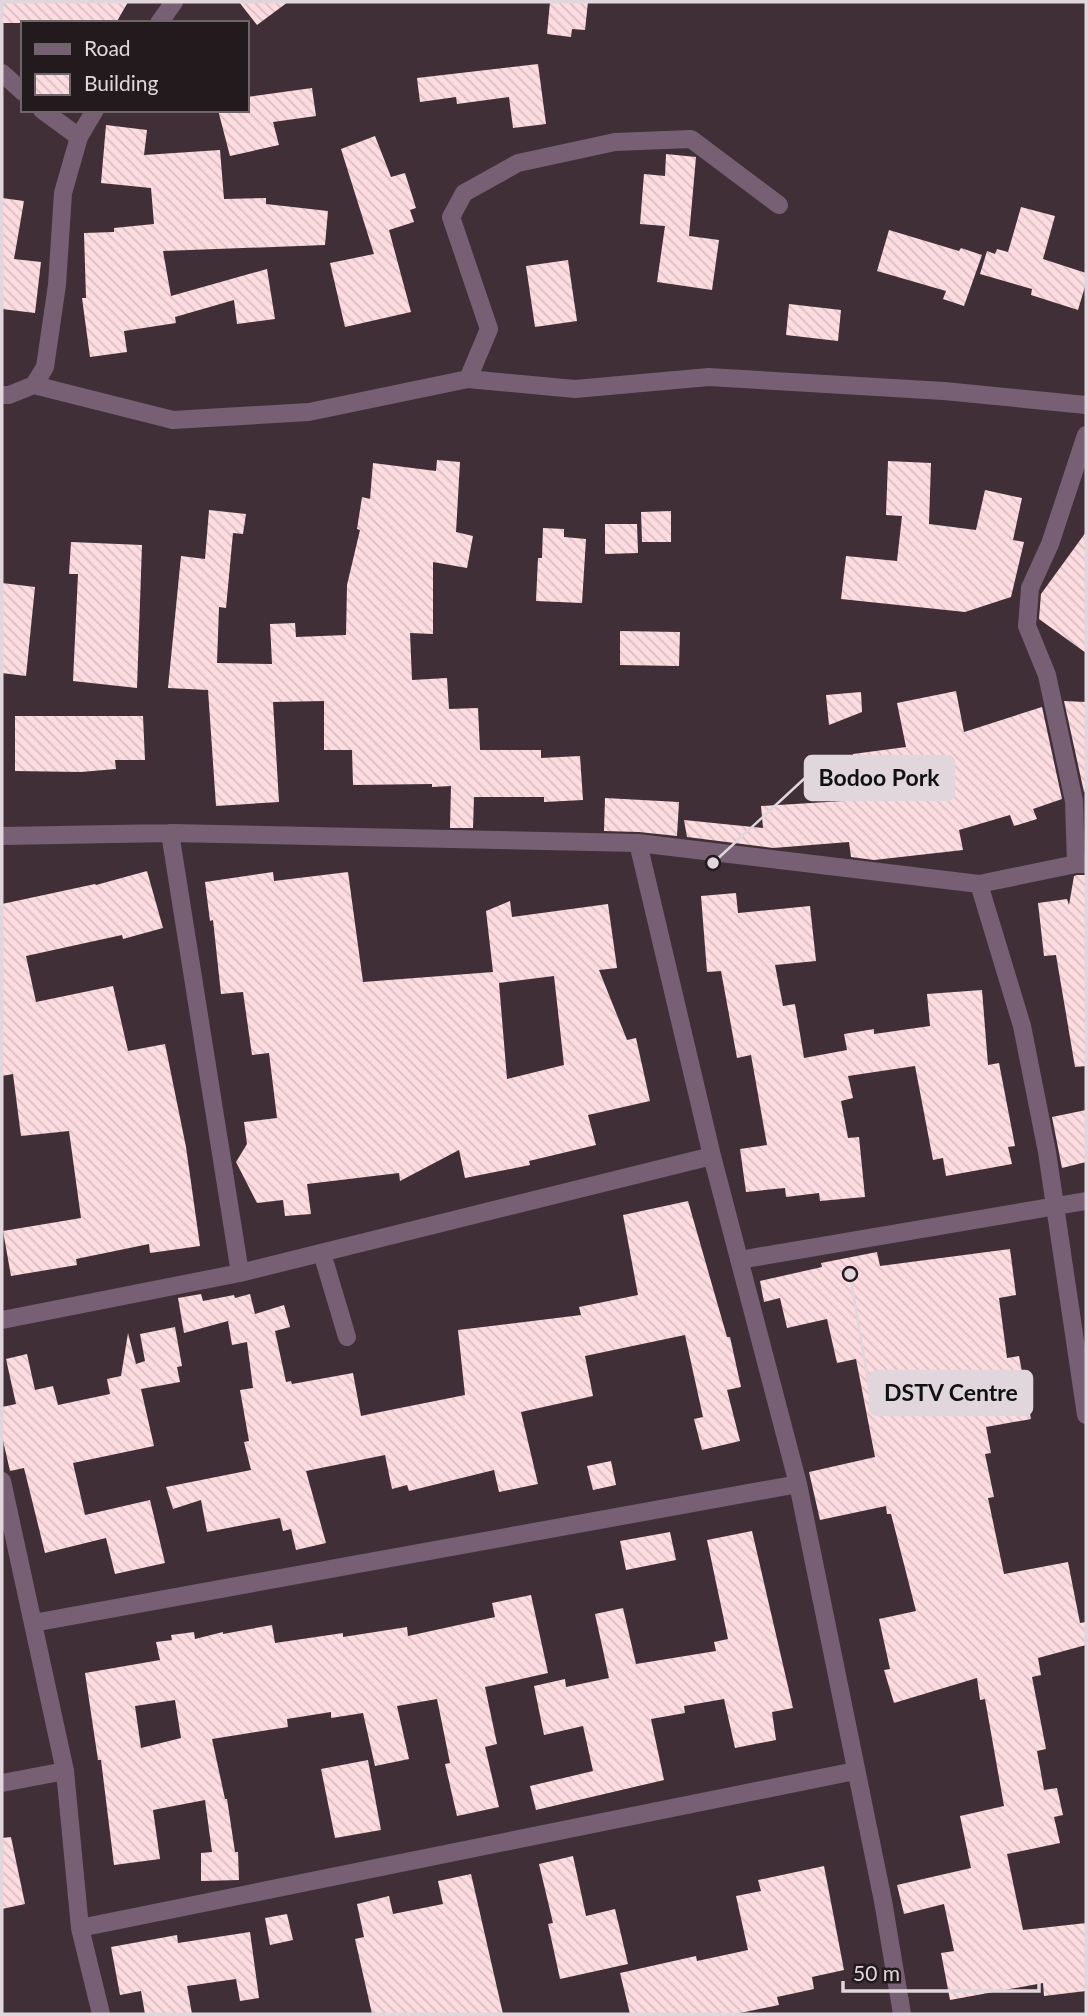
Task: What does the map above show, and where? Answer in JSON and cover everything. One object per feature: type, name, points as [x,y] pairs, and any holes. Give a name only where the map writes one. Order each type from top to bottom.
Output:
[{"type":"street","points":[[160,21],[174,2]]},
{"type":"street","points":[[2,74],[21,90]]},
{"type":"street","points":[[45,112],[79,136]]},
{"type":"street","points":[[2,395],[34,385],[46,367],[57,285],[62,192],[79,136],[93,112]]},
{"type":"street","points":[[468,379],[489,329],[451,217],[464,193],[518,163],[615,142],[691,139],[779,205]]},
{"type":"street","points":[[34,385],[173,420],[309,412],[468,379],[575,389],[709,377],[944,391],[1086,405]]},
{"type":"street","points":[[2,836],[170,833],[638,843],[979,884],[1081,864],[1074,801],[1047,675],[1027,626],[1030,588],[1050,544],[1086,435]]},
{"type":"street","points":[[170,833],[240,1273]]},
{"type":"street","points":[[638,843],[712,1156],[798,1484],[883,1901],[902,2014]]},
{"type":"street","points":[[979,884],[1022,1026],[1047,1152],[1086,1415]]},
{"type":"street","points":[[2,1320],[240,1273],[712,1156]]},
{"type":"street","points":[[739,1260],[1086,1201]]},
{"type":"street","points":[[322,1254],[347,1337]]},
{"type":"street","points":[[2,1481],[65,1771],[80,1928],[101,2014]]},
{"type":"street","points":[[33,1623],[798,1484]]},
{"type":"street","points":[[2,1783],[65,1771]]},
{"type":"street","points":[[80,1928],[855,1771]]},
{"type":"building","points":[[2,2],[128,2],[117,21],[2,23]]},
{"type":"building","points":[[239,2],[288,2],[257,25]]},
{"type":"building","points":[[550,2],[588,2],[585,30],[572,29],[571,37],[547,34]]},
{"type":"building","points":[[538,64],[546,124],[513,128],[509,97],[457,104],[456,97],[420,102],[417,78]]},
{"type":"building","points":[[312,88],[316,116],[273,122],[279,145],[230,156],[219,112],[248,112],[248,97]]},
{"type":"building","points":[[106,125],[147,130],[144,155],[220,150],[224,199],[266,198],[266,204],[328,211],[325,245],[163,251],[171,296],[267,269],[275,319],[237,324],[234,300],[175,317],[176,323],[124,331],[127,352],[90,357],[82,298],[86,298],[84,233],[114,232],[114,228],[154,224],[151,188],[101,183]]},
{"type":"building","points":[[375,136],[391,177],[405,173],[416,208],[410,210],[414,222],[389,230],[411,312],[345,327],[330,263],[374,254],[341,149]]},
{"type":"building","points":[[666,154],[696,157],[689,236],[719,240],[712,290],[657,282],[665,226],[640,224],[644,174],[665,176]]},
{"type":"building","points":[[2,198],[24,201],[14,259],[41,262],[35,313],[2,309]]},
{"type":"building","points":[[1021,207],[1055,216],[1043,259],[1086,273],[1086,283],[1078,310],[1031,295],[1032,289],[980,274],[987,251],[995,254],[997,249],[1008,252]]},
{"type":"building","points":[[889,230],[959,251],[961,248],[982,255],[964,306],[943,299],[946,291],[877,271]]},
{"type":"building","points":[[568,260],[577,321],[535,327],[526,266]]},
{"type":"building","points":[[789,304],[841,310],[838,341],[786,335]]},
{"type":"building","points":[[437,460],[460,462],[456,532],[473,536],[467,568],[433,562],[433,634],[410,633],[412,680],[447,678],[449,709],[478,708],[480,750],[541,750],[541,758],[580,756],[583,800],[544,802],[544,797],[474,797],[473,828],[450,828],[451,786],[353,785],[352,750],[324,750],[324,701],[273,702],[279,802],[216,806],[208,690],[168,688],[181,556],[205,559],[209,510],[246,514],[243,534],[233,533],[226,608],[219,607],[217,663],[272,664],[270,624],[295,623],[296,637],[346,635],[347,585],[360,530],[357,529],[362,497],[370,499],[373,463],[436,471]]},
{"type":"building","points":[[888,461],[931,463],[929,524],[976,530],[985,490],[1022,498],[1013,540],[1024,542],[1011,597],[965,612],[841,599],[846,556],[897,561],[902,516],[886,515]]},
{"type":"building","points":[[671,511],[671,542],[642,542],[641,512]]},
{"type":"building","points":[[605,524],[637,524],[638,553],[605,554]]},
{"type":"building","points":[[543,528],[564,529],[564,537],[586,539],[582,603],[536,601],[538,558],[542,558]]},
{"type":"building","points":[[1086,532],[1086,653],[1039,619],[1041,594]]},
{"type":"building","points":[[71,542],[142,545],[137,688],[73,681],[78,574],[69,574]]},
{"type":"building","points":[[2,583],[35,587],[26,676],[2,673]]},
{"type":"building","points":[[620,631],[680,632],[679,666],[620,665]]},
{"type":"building","points":[[956,691],[964,732],[1042,707],[1062,799],[1033,809],[1037,819],[1014,826],[1010,815],[959,830],[963,850],[874,860],[851,857],[849,842],[773,848],[687,837],[684,820],[763,828],[761,806],[844,801],[843,793],[858,792],[853,754],[906,747],[897,703]]},
{"type":"building","points":[[861,692],[862,712],[829,725],[826,695]]},
{"type":"building","points":[[1064,701],[1086,702],[1084,792]]},
{"type":"building","points":[[15,716],[143,716],[145,760],[115,760],[116,769],[81,772],[15,771]]},
{"type":"building","points":[[605,798],[679,802],[677,836],[604,831]]},
{"type":"building","points":[[147,871],[163,928],[123,939],[122,935],[26,956],[36,1002],[113,986],[128,1051],[165,1044],[186,1147],[200,1246],[150,1253],[149,1244],[76,1259],[77,1265],[11,1276],[3,1231],[81,1218],[69,1131],[21,1136],[13,1074],[2,1076],[2,904],[96,885]]},
{"type":"building","points":[[273,872],[274,881],[348,872],[363,982],[493,972],[486,911],[510,901],[512,917],[608,904],[617,968],[599,970],[627,1040],[636,1038],[650,1101],[588,1115],[596,1145],[529,1161],[530,1165],[465,1178],[459,1150],[400,1181],[399,1173],[307,1184],[311,1214],[285,1216],[283,1200],[257,1203],[236,1162],[247,1144],[244,1122],[277,1118],[269,1053],[252,1055],[243,992],[221,994],[213,920],[210,921],[205,882]],"holes":[[[554,976],[564,1065],[507,1079],[499,983]]]},
{"type":"building","points":[[1086,875],[1086,1066],[1075,1067],[1056,955],[1044,956],[1038,903],[1067,899],[1069,905],[1074,876]]},
{"type":"building","points":[[736,893],[738,913],[810,906],[816,961],[775,965],[783,1006],[795,1004],[804,1058],[847,1050],[844,1034],[874,1029],[874,1034],[930,1026],[927,994],[982,990],[988,1065],[999,1063],[1015,1146],[1008,1147],[1012,1164],[946,1176],[943,1158],[933,1160],[915,1066],[848,1076],[853,1098],[841,1101],[848,1138],[859,1137],[865,1197],[820,1201],[819,1193],[786,1197],[785,1188],[746,1192],[740,1149],[767,1145],[751,1055],[737,1058],[721,971],[707,972],[701,896]]},
{"type":"building","points":[[1086,1110],[1086,1162],[1062,1168],[1052,1117]]},
{"type":"building","points":[[688,1201],[727,1337],[730,1337],[741,1387],[727,1390],[740,1441],[702,1450],[694,1419],[703,1417],[685,1335],[585,1356],[593,1396],[521,1412],[538,1484],[499,1492],[494,1470],[409,1491],[407,1485],[392,1489],[385,1455],[306,1471],[326,1543],[296,1550],[291,1529],[283,1531],[280,1518],[207,1532],[201,1500],[173,1509],[166,1487],[251,1470],[244,1442],[249,1441],[240,1390],[253,1388],[247,1342],[232,1345],[228,1321],[184,1333],[178,1298],[201,1294],[203,1301],[250,1294],[255,1314],[284,1305],[290,1327],[275,1331],[286,1382],[291,1381],[292,1384],[353,1373],[361,1416],[465,1395],[458,1330],[581,1315],[579,1307],[638,1295],[623,1215]]},
{"type":"building","points":[[1010,1249],[1016,1295],[999,1298],[1007,1358],[1019,1356],[1031,1419],[986,1427],[991,1453],[985,1454],[994,1497],[988,1498],[1004,1574],[1068,1562],[1080,1623],[1086,1622],[1086,1645],[1038,1658],[1041,1675],[1032,1677],[1046,1749],[1037,1751],[1044,1790],[1057,1788],[1063,1815],[1054,1817],[1060,1843],[1007,1854],[1023,1930],[1086,1923],[1086,1991],[1044,1996],[1043,1983],[950,2000],[941,1953],[954,1951],[944,1904],[904,1914],[897,1885],[971,1868],[960,1816],[1004,1806],[985,1699],[980,1700],[977,1678],[894,1703],[884,1670],[890,1669],[879,1619],[916,1611],[891,1514],[887,1514],[886,1506],[820,1520],[809,1472],[875,1457],[856,1359],[837,1363],[827,1319],[787,1328],[780,1298],[764,1302],[760,1281],[822,1267],[821,1263],[877,1252],[880,1266]]},
{"type":"building","points":[[175,1327],[182,1366],[177,1367],[180,1382],[141,1389],[154,1446],[73,1463],[85,1515],[150,1500],[165,1563],[115,1574],[106,1538],[45,1553],[24,1468],[10,1471],[2,1436],[2,1407],[16,1404],[6,1359],[27,1354],[35,1390],[53,1386],[58,1405],[110,1394],[107,1379],[121,1376],[128,1333],[136,1364],[145,1361],[140,1334]]},
{"type":"building","points":[[611,1461],[616,1485],[593,1490],[587,1466]]},
{"type":"building","points":[[752,1531],[793,1708],[772,1712],[776,1740],[735,1748],[724,1699],[684,1706],[685,1713],[651,1719],[664,1780],[536,1810],[530,1786],[593,1771],[583,1726],[544,1735],[534,1686],[565,1679],[566,1687],[609,1678],[595,1614],[623,1608],[636,1664],[716,1651],[714,1642],[728,1639],[707,1540]]},
{"type":"building","points":[[670,1532],[676,1560],[626,1570],[620,1541]]},
{"type":"building","points":[[531,1595],[548,1673],[485,1687],[497,1744],[485,1747],[499,1807],[457,1816],[445,1764],[450,1763],[437,1699],[397,1706],[409,1759],[375,1766],[363,1713],[331,1718],[331,1712],[287,1719],[288,1727],[212,1739],[227,1799],[235,1852],[238,1852],[239,1880],[201,1881],[201,1853],[212,1852],[205,1800],[153,1810],[160,1859],[114,1865],[101,1760],[98,1760],[85,1673],[160,1660],[156,1642],[172,1640],[171,1635],[194,1632],[195,1639],[272,1625],[275,1643],[343,1633],[343,1637],[407,1627],[408,1636],[495,1617],[492,1603]],"holes":[[[175,1700],[181,1738],[141,1748],[135,1706]]]},
{"type":"building","points":[[368,1760],[381,1830],[335,1838],[321,1769]]},
{"type":"building","points":[[11,1837],[25,1904],[2,1909],[2,1838]]},
{"type":"building","points":[[573,1856],[586,1916],[615,1909],[628,1964],[560,1979],[548,1924],[553,1923],[539,1864]]},
{"type":"building","points":[[824,1866],[844,1970],[812,1977],[814,1989],[777,1997],[779,2005],[735,2014],[630,2014],[620,1973],[696,1956],[697,1961],[748,1950],[736,1896],[761,1891],[758,1880]]},
{"type":"building","points":[[471,1874],[503,2014],[372,2014],[355,1939],[364,1937],[357,1904],[389,1896],[393,1914],[443,1904],[438,1881]]},
{"type":"building","points":[[287,1914],[293,1940],[270,1945],[265,1918]]},
{"type":"building","points":[[250,1932],[259,1998],[240,2001],[236,1979],[187,1986],[192,2014],[145,2014],[141,1991],[120,1995],[111,1947],[177,1935],[178,1943]]},
{"type":"place","name":"Bodoo Pork","points":[[713,863]]},
{"type":"place","name":"DSTV Centre","points":[[850,1274]]}]
